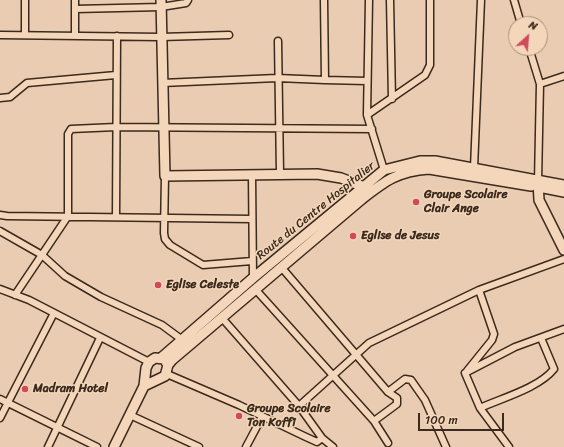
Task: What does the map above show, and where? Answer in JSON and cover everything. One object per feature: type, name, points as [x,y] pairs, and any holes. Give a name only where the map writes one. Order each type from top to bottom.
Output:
[{"type":"street","points":[[25,0],[25,35]]},
{"type":"street","points":[[75,0],[75,34]]},
{"type":"street","points":[[115,8],[116,0]]},
{"type":"street","points":[[75,9],[186,3],[188,0]]},
{"type":"street","points":[[324,0],[325,80]]},
{"type":"street","points":[[369,0],[367,115],[384,170]]},
{"type":"street","points":[[390,0],[392,99]]},
{"type":"street","points":[[367,115],[422,79],[428,70],[430,65],[430,0]]},
{"type":"street","points":[[474,168],[481,0]]},
{"type":"street","points":[[514,0],[519,16]]},
{"type":"street","points":[[161,4],[165,239],[170,245],[196,262],[209,265],[252,261]]},
{"type":"street","points":[[0,35],[75,34],[161,37],[229,35]]},
{"type":"street","points":[[116,217],[117,36]]},
{"type":"street","points":[[278,41],[277,78],[280,174]]},
{"type":"street","points":[[531,56],[540,84],[539,200],[564,250]]},
{"type":"street","points":[[0,98],[10,97],[27,83],[116,75]]},
{"type":"street","points":[[540,84],[564,76]]},
{"type":"street","points":[[162,83],[277,78],[367,82]]},
{"type":"street","points":[[15,295],[68,216],[68,134],[71,129],[372,129]]},
{"type":"street","name":"Route du Centre Hospitalier","points":[[161,358],[253,278],[384,170],[420,161],[474,168],[564,192]]},
{"type":"street","name":"Route du Centre Hospitalier","points":[[168,370],[172,360],[373,190],[398,174],[414,170],[428,169],[538,185],[564,185]]},
{"type":"street","points":[[165,176],[317,174],[341,178],[373,190]]},
{"type":"street","points":[[252,175],[253,278]]},
{"type":"street","points":[[0,215],[252,220]]},
{"type":"street","points":[[0,231],[42,255],[65,276],[101,297],[162,325],[181,340]]},
{"type":"street","points":[[299,406],[334,376],[355,354],[374,340],[478,290],[564,259]]},
{"type":"street","points":[[282,268],[388,392],[397,398],[397,404],[374,420]]},
{"type":"street","points":[[0,289],[54,313],[149,362]]},
{"type":"street","points":[[256,290],[374,420],[388,443]]},
{"type":"street","points":[[465,373],[492,340],[494,334],[478,290]]},
{"type":"street","points":[[0,418],[54,313]]},
{"type":"street","points":[[222,318],[299,406],[318,442]]},
{"type":"street","points":[[465,373],[515,347],[564,329]]},
{"type":"street","points":[[48,447],[100,338]]},
{"type":"street","points":[[480,408],[526,389],[549,375],[554,369],[542,338]]},
{"type":"street","points":[[114,447],[144,386],[149,362],[152,359],[161,358],[168,370],[262,417],[318,442],[333,447]]},
{"type":"street","points":[[144,386],[164,377],[168,370]]},
{"type":"street","points":[[146,372],[156,380]]},
{"type":"street","points":[[465,373],[480,408],[510,447]]},
{"type":"street","points":[[388,392],[405,379],[411,380],[425,400],[446,447]]},
{"type":"street","points":[[0,399],[97,447]]},
{"type":"street","points":[[130,415],[199,447]]},
{"type":"street","points":[[246,447],[262,417]]},
{"type":"place","name":"Groupe Scolaire Clair Ange","points":[[416,202]]},
{"type":"place","name":"Eglise de Jesus","points":[[353,236]]},
{"type":"place","name":"Eglise Celeste","points":[[158,285]]},
{"type":"place","name":"Madram Hotel","points":[[25,389]]},
{"type":"place","name":"Groupe Scolaire Ton Koffi","points":[[239,416]]}]
